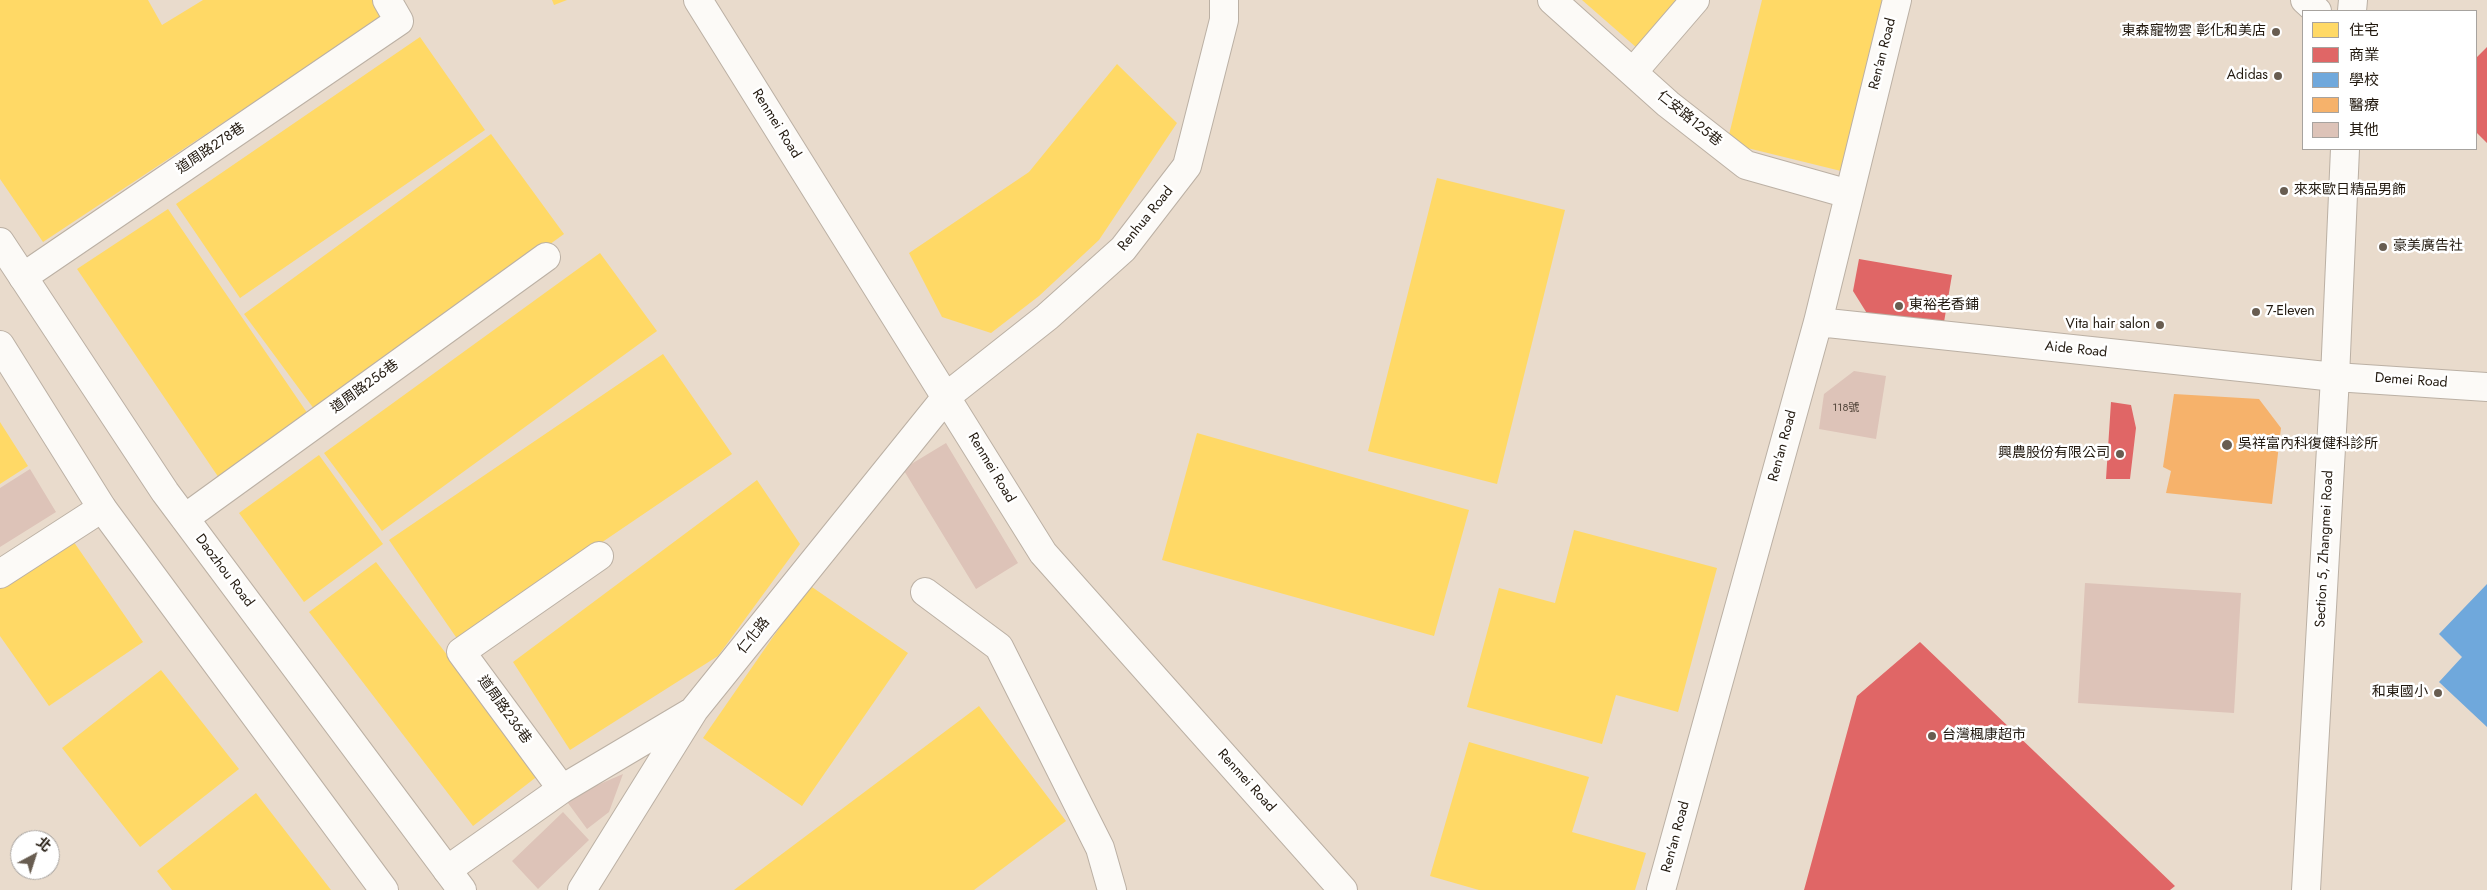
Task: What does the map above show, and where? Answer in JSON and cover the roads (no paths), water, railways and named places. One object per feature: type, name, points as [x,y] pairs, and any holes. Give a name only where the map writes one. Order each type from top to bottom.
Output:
[{"type":"street","name":"Renmei Road","points":[[698,0],[947,396],[1043,553],[1343,890]]},
{"type":"street","name":"Renhua Road","points":[[947,396],[1046,317],[1123,249],[1187,166],[1224,20],[1224,0]]},
{"type":"street","name":"仁安路125巷","points":[[1552,0],[1668,104],[1746,165],[1849,194]]},
{"type":"street","points":[[1633,72],[1695,0]]},
{"type":"street","name":"Ren'an Road","points":[[1661,890],[1818,322],[1897,0]]},
{"type":"street","points":[[2305,0],[2316,10]]},
{"type":"street","name":"道周路278巷","points":[[23,277],[393,10]]},
{"type":"street","name":"Section 5, Zhangmei Road","points":[[2306,890],[2335,377],[2345,150]]},
{"type":"street","name":"Daozhou Road","points":[[0,242],[164,492],[455,880]]},
{"type":"street","name":"道周路256巷","points":[[184,518],[546,257]]},
{"type":"street","name":"Aide Road","points":[[1818,322],[2335,377]]},
{"type":"street","points":[[0,345],[102,508],[384,890]]},
{"type":"street","name":"Demei Road","points":[[2335,377],[2487,387]]},
{"type":"street","name":"仁化路","points":[[582,890],[694,710],[947,396]]},
{"type":"street","points":[[0,574],[102,508]]},
{"type":"street","name":"道周路236巷","points":[[562,789],[461,652],[598,556]]},
{"type":"street","points":[[925,592],[999,646],[1100,848],[1112,890]]},
{"type":"street","points":[[455,880],[562,789],[694,710]]},
{"type":"place","name":"東森寵物雲 彰化和美店","points":[[2276,32]]},
{"type":"place","name":"Adidas","points":[[2278,76]]},
{"type":"place","name":"來來歐日精品男飾","points":[[2284,191]]},
{"type":"place","name":"豪美廣告社","points":[[2383,247]]},
{"type":"place","name":"東裕老香鋪","points":[[1899,306]]},
{"type":"place","name":"7-Eleven","points":[[2256,312]]},
{"type":"place","name":"Vita hair salon","points":[[2160,325]]},
{"type":"place","name":"吳祥富內科復健科診所","points":[[2227,445]]},
{"type":"place","name":"興農股份有限公司","points":[[2120,454]]},
{"type":"place","name":"和東國小","points":[[2438,693]]},
{"type":"place","name":"台灣楓康超市","points":[[1932,736]]}]
